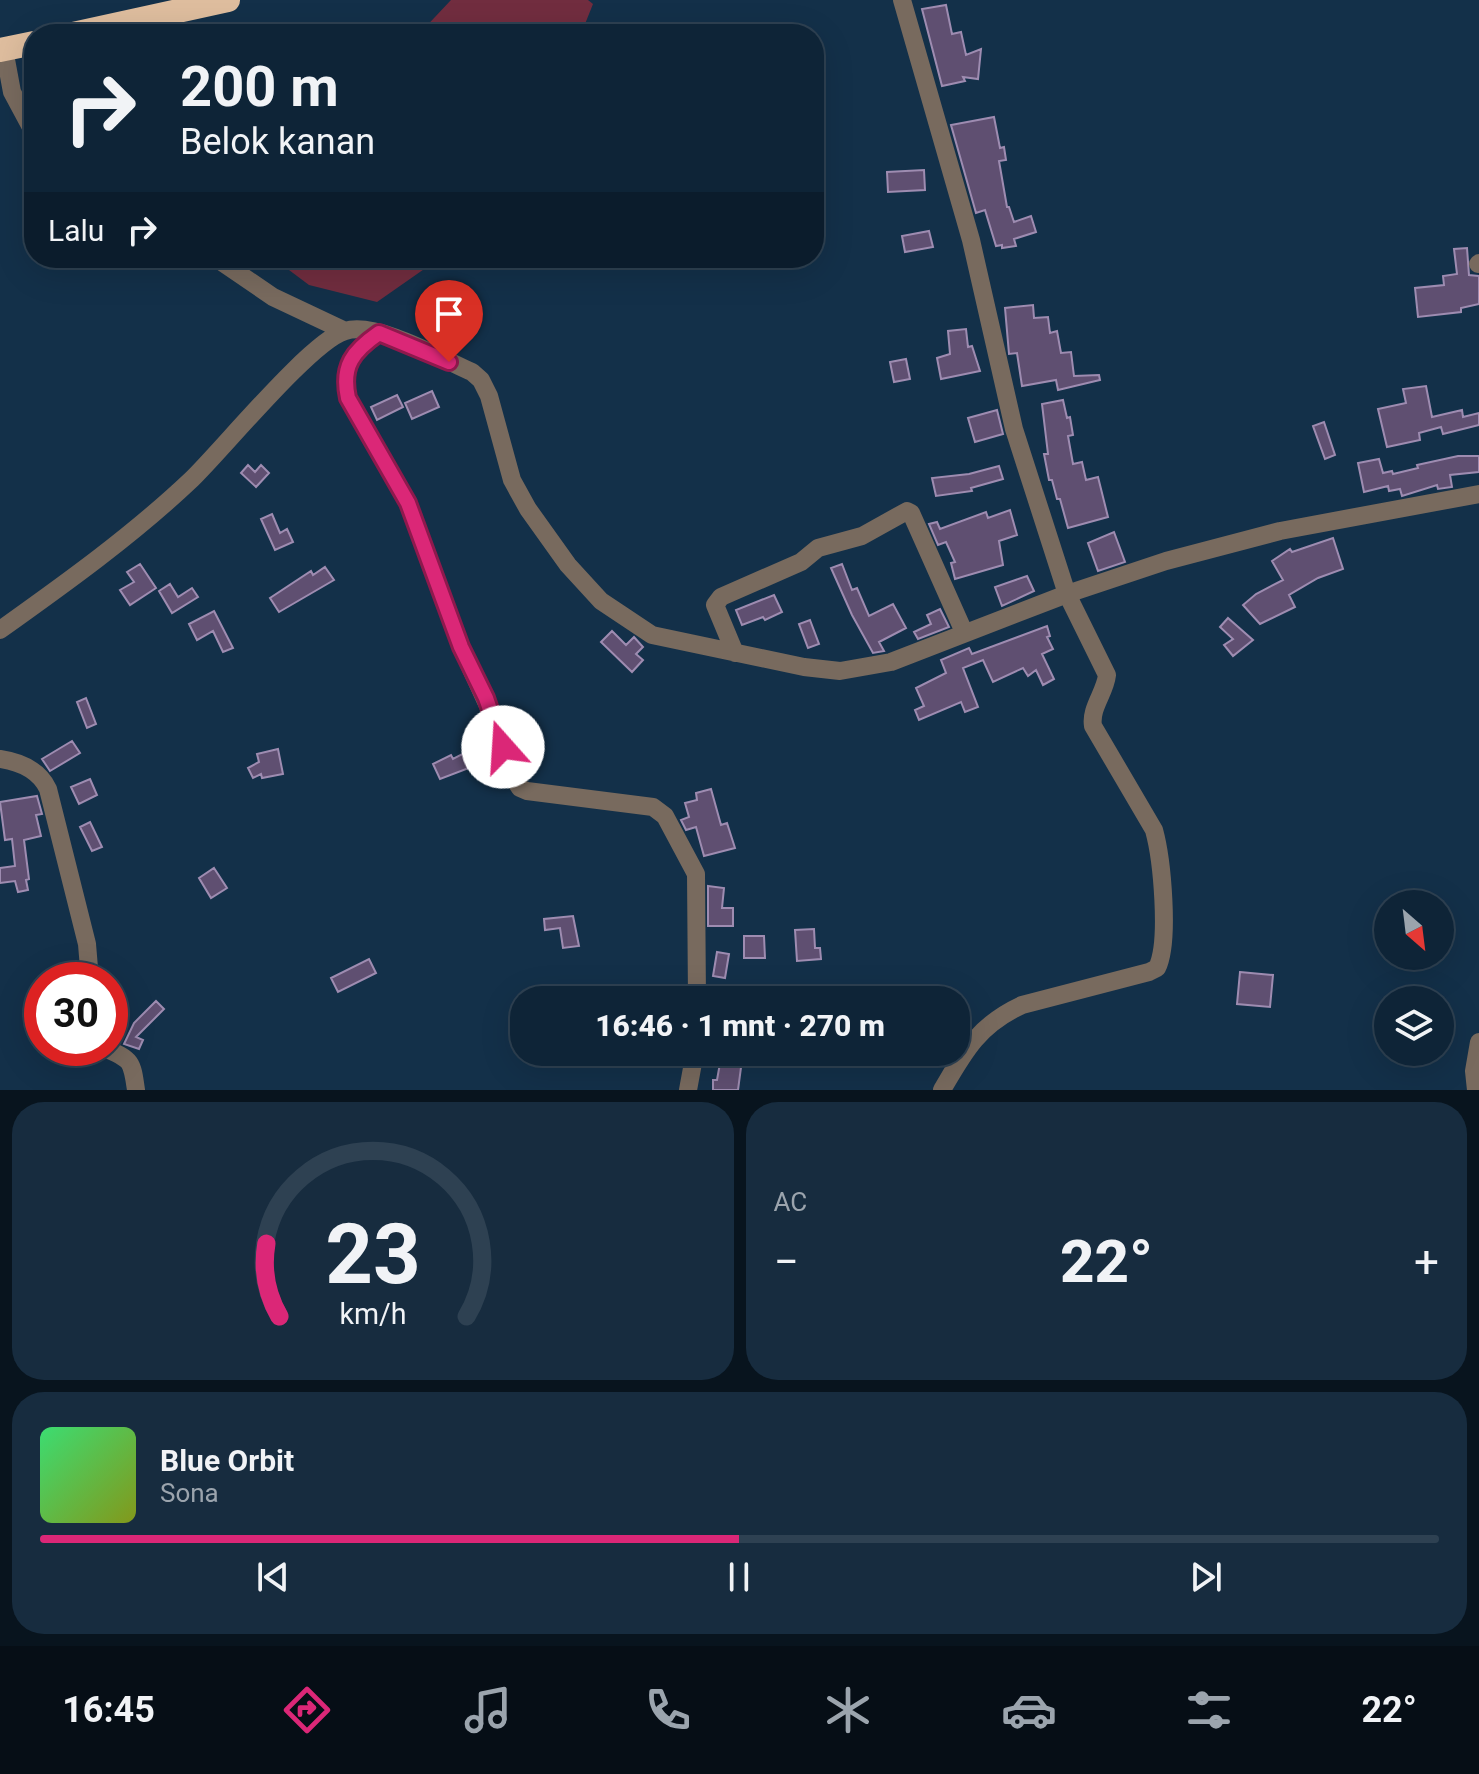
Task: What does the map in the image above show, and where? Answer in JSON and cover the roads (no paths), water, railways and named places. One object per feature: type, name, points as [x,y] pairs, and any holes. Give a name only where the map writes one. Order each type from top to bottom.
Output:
[{"type":"highway","points":[[119,24],[228,0]]},
{"type":"highway","points":[[2,50],[24,45]]},
{"type":"street","points":[[902,0],[971,240],[1014,429],[1067,594],[1107,675],[1106,687],[1092,717],[1093,726],[1154,830],[1159,848],[1165,945],[1157,968],[1149,972],[1022,1005],[1004,1013],[972,1039],[942,1090]]},
{"type":"street","points":[[2,50],[12,92],[24,114]]},
{"type":"street","points":[[231,268],[273,297],[345,331],[379,333],[472,372],[481,380],[489,396],[517,489],[552,543],[601,601],[652,635],[804,667],[840,671],[891,662],[1067,594],[1166,561],[1280,531],[1479,494]]},
{"type":"street","points":[[0,630],[71,580],[163,505],[193,478],[294,372],[322,346],[345,331]]},
{"type":"street","points":[[379,333],[364,343],[349,364],[344,380],[348,398],[408,503],[461,647],[499,730],[512,776],[520,788],[527,791],[653,807],[665,816],[696,874],[697,986]]},
{"type":"street","points":[[735,653],[715,605],[721,597],[801,562],[818,548],[848,542],[875,531],[907,511],[911,513],[964,632]]},
{"type":"street","points":[[0,759],[28,767],[44,781],[48,789],[87,944],[88,962]]},
{"type":"street","points":[[1476,1090],[1474,1071],[1479,1042]]},
{"type":"street","points":[[128,1059],[133,1065],[136,1090]]},
{"type":"street","points":[[688,1090],[692,1066]]}]
